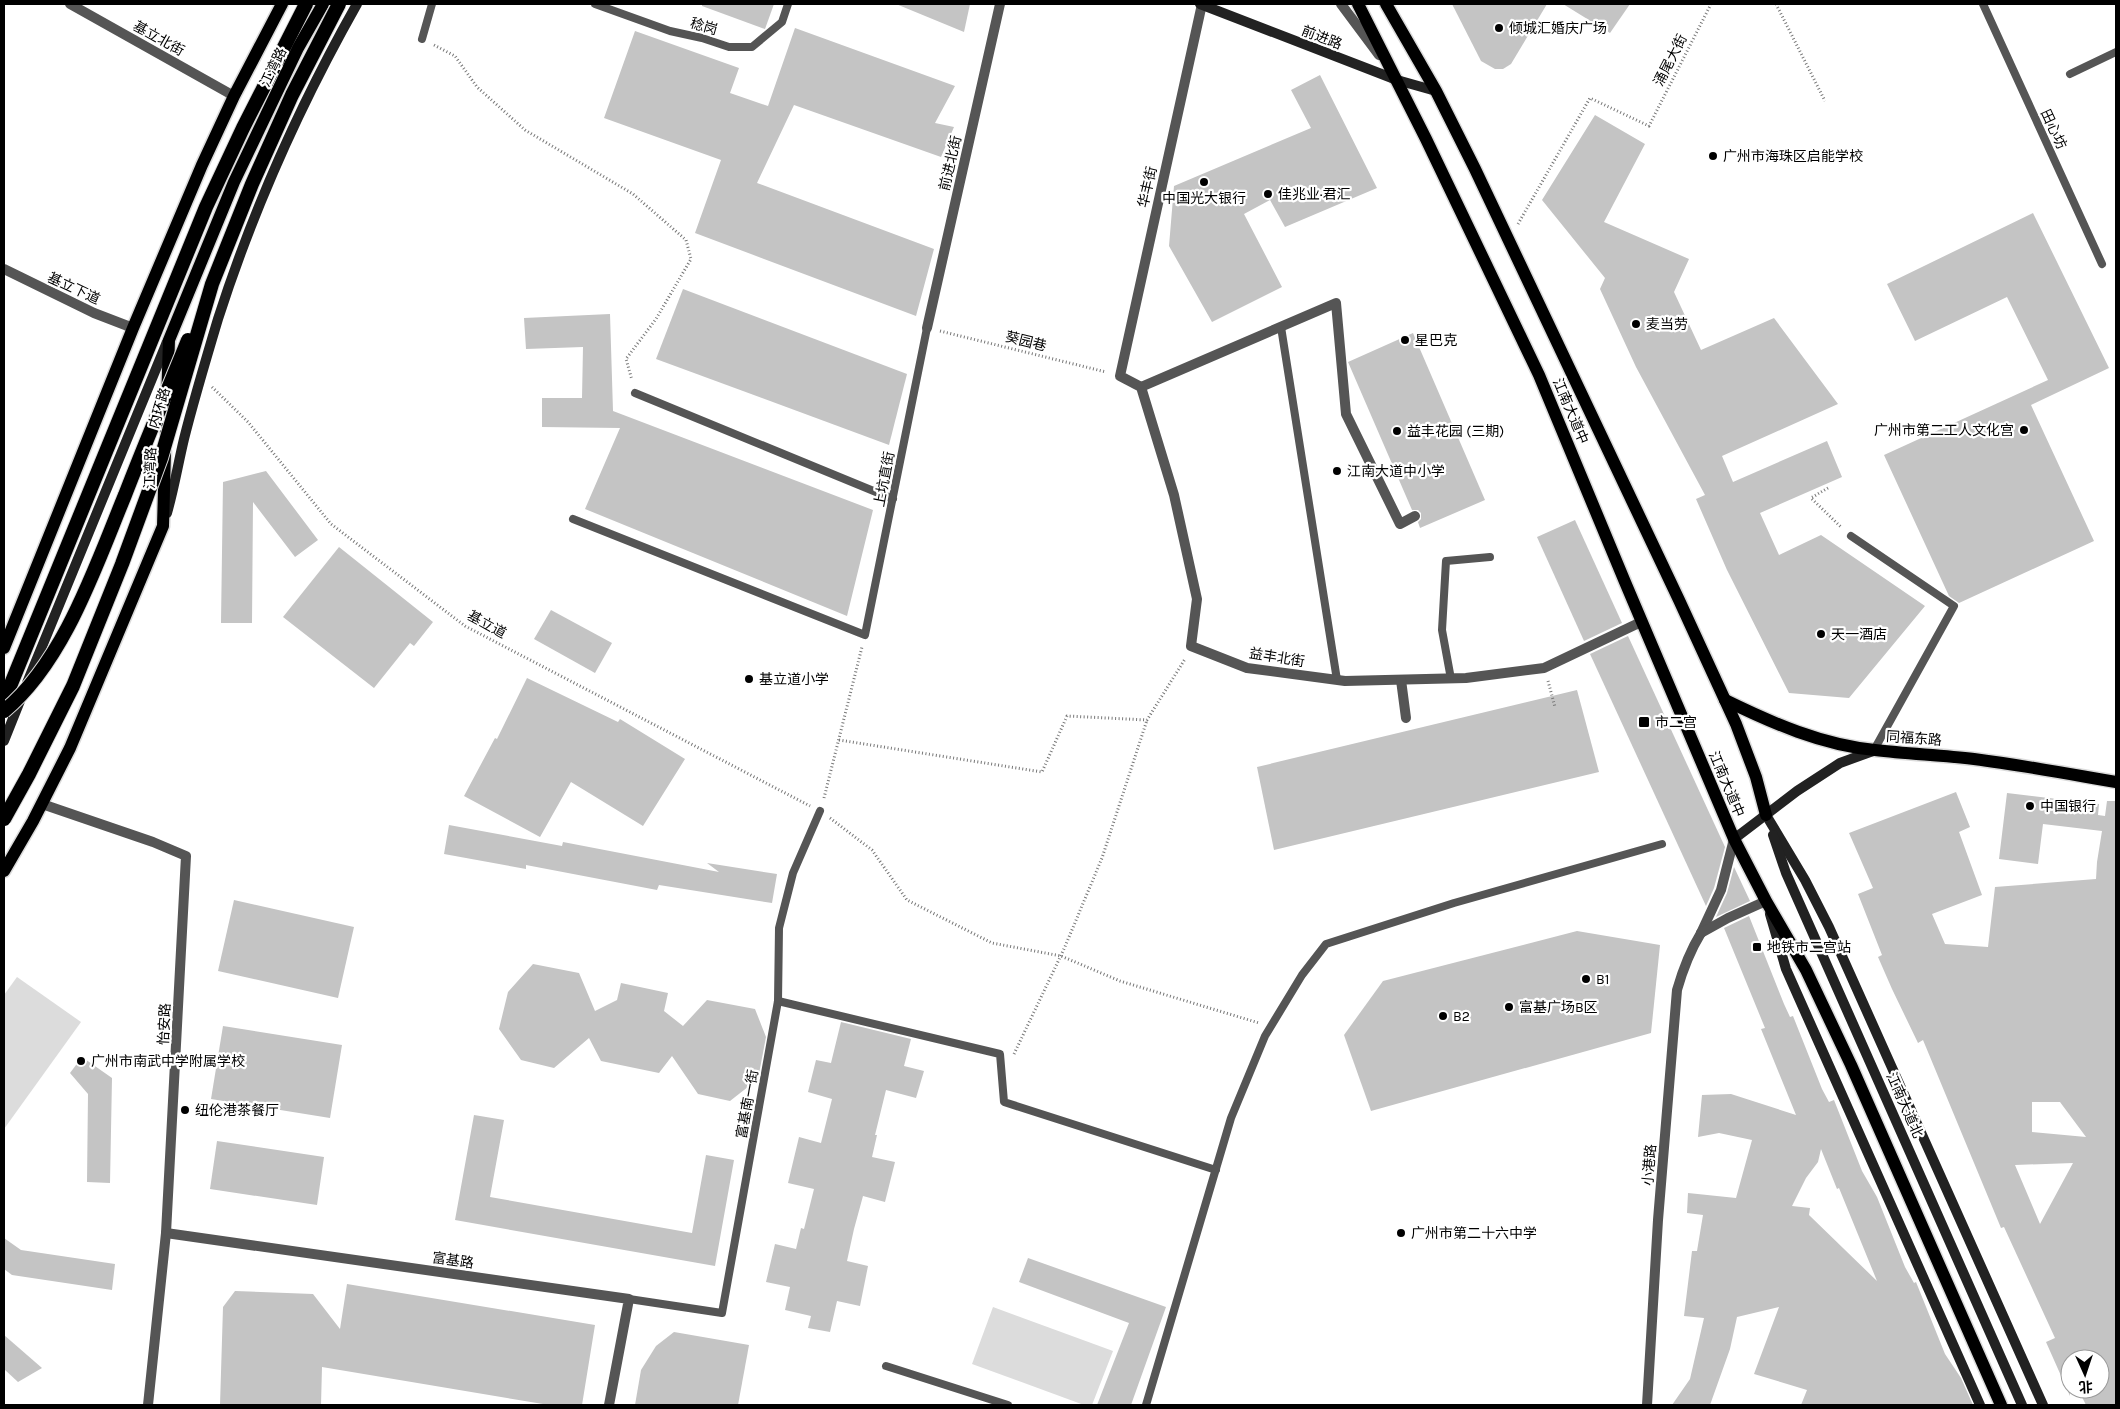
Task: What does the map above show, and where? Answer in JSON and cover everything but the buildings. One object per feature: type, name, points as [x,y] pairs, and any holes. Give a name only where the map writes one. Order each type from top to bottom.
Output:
[{"type":"highway","points":[[4,701],[206,207],[242,128],[306,4]]},
{"type":"highway","name":"内环路","points":[[4,819],[43,748],[73,686],[119,572],[161,458],[212,284],[252,184],[292,95],[339,4]]},
{"type":"highway","points":[[4,710],[31,684],[47,662],[81,598],[212,284]]},
{"type":"main road","name":"江湾路","points":[[4,648],[202,165],[234,96],[282,4]]},
{"type":"main road","name":"江湾路","points":[[4,872],[42,804],[88,707],[163,526],[168,340],[234,182],[295,56],[323,4]]},
{"type":"main road","points":[[163,526],[201,376],[228,289],[264,196],[316,83],[357,4]]},
{"type":"main road","name":"前进路","points":[[1201,4],[1397,80],[1436,91]]},
{"type":"main road","name":"江南大道中","points":[[1358,4],[1397,80],[1539,375],[1641,622],[1734,839]]},
{"type":"main road","name":"江南大道中","points":[[1386,4],[1436,91],[1556,338],[1725,700],[1756,777],[1766,815]]},
{"type":"main road","points":[[4,742],[168,340]]},
{"type":"main road","points":[[1725,700],[1758,716],[1828,742],[1874,750]]},
{"type":"main road","name":"同福东路","points":[[1734,839],[1797,791],[1840,763],[1874,750],[1976,759],[2116,782]]},
{"type":"main road","points":[[1766,815],[1805,880],[1829,927],[2043,1405]]},
{"type":"main road","name":"江南大道北","points":[[1766,815],[1786,873],[2022,1405]]},
{"type":"main road","points":[[1734,839],[1766,901],[1806,970],[1851,1066],[2001,1405]]},
{"type":"main road","points":[[1766,901],[1786,969],[1980,1405]]},
{"type":"street","name":"基立北街","points":[[70,4],[234,96]]},
{"type":"street","name":"前进北街","points":[[927,328],[1000,4]]},
{"type":"street","name":"华丰街","points":[[1120,376],[1201,4]]},
{"type":"street","points":[[1341,4],[1397,80]]},
{"type":"street","name":"基立下道","points":[[4,269],[94,313],[134,328]]},
{"type":"street","points":[[1141,387],[1336,303],[1346,414],[1400,524],[1415,516]]},
{"type":"street","points":[[1120,376],[1141,387],[1174,495],[1197,599],[1191,646]]},
{"type":"street","name":"益丰北街","points":[[1191,646],[1247,668],[1336,680],[1452,679],[1544,668],[1641,622]]},
{"type":"street","points":[[1401,680],[1406,718]]},
{"type":"street","name":"怡安路","points":[[42,804],[153,842],[186,856],[166,1233],[148,1405]]},
{"type":"street","name":"小港路","points":[[1647,1405],[1658,1220],[1677,990],[1690,950],[1701,933],[1721,890],[1734,839]]},
{"type":"street","points":[[1701,933],[1728,918],[1766,901]]},
{"type":"street","name":"富基路","points":[[166,1233],[628,1299]]},
{"type":"street","points":[[609,1405],[628,1299]]},
{"type":"lane","points":[[422,39],[432,4]]},
{"type":"lane","name":"稔岗","points":[[595,4],[670,31],[702,38],[729,47],[752,47],[782,22],[788,4]]},
{"type":"lane","name":"田心坊","points":[[1983,4],[2102,264]]},
{"type":"lane","points":[[2070,74],[2116,52]]},
{"type":"lane","points":[[1281,327],[1336,680]]},
{"type":"lane","name":"上坑直街","points":[[865,635],[927,328]]},
{"type":"lane","points":[[635,393],[893,499]]},
{"type":"lane","points":[[573,519],[865,635]]},
{"type":"lane","points":[[1851,536],[1954,606],[1874,750]]},
{"type":"lane","points":[[1452,679],[1442,630],[1446,561],[1490,557]]},
{"type":"lane","name":"富基南一街","points":[[628,1299],[722,1313],[778,1001],[779,928],[793,873],[820,811]]},
{"type":"lane","points":[[1146,1405],[1231,1118],[1270,1026],[1302,975],[1326,944],[1454,903],[1662,844]]},
{"type":"lane","points":[[778,1001],[1000,1054],[1004,1102],[1216,1170]]},
{"type":"lane","points":[[886,1366],[1008,1405]]},
{"type":"path","name":"涌尾大街","points":[[1508,241],[1590,98],[1649,126],[1711,4]]},
{"type":"path","points":[[1776,4],[1826,101]]},
{"type":"path","points":[[422,39],[455,56],[476,87],[524,130],[634,194],[686,240],[691,259],[656,319],[626,359],[635,393]]},
{"type":"path","name":"葵园巷","points":[[927,328],[1120,376]]},
{"type":"path","name":"基立道","points":[[201,376],[248,422],[331,524],[465,626],[820,811],[872,850],[907,900],[992,943],[1061,956],[1120,981],[1270,1026]]},
{"type":"path","points":[[1828,488],[1810,498],[1851,536]]},
{"type":"path","points":[[820,811],[865,635]]},
{"type":"path","points":[[1011,1060],[1061,956],[1102,858],[1147,720],[1183,664],[1191,646]]},
{"type":"path","points":[[1544,668],[1556,707]]},
{"type":"path","points":[[839,740],[1042,772],[1067,716],[1147,720]]},
{"type":"shaded area","points":[[17,977],[81,1022],[4,1129],[4,995]]},
{"type":"shaded area","points":[[993,1307],[1113,1351],[1092,1405],[1084,1405],[972,1364]]},
{"type":"place","name":"倾城汇婚庆广场","points":[[1499,28]]},
{"type":"place","name":"广州市海珠区启能学校","points":[[1713,156]]},
{"type":"place","name":"中国光大银行","points":[[1204,182]]},
{"type":"place","name":"佳兆业·君汇","points":[[1268,194]]},
{"type":"place","name":"麦当劳","points":[[1636,324]]},
{"type":"place","name":"星巴克","points":[[1405,340]]},
{"type":"place","name":"广州市第二工人文化宫","points":[[2024,430]]},
{"type":"place","name":"益丰花园 (三期)","points":[[1397,431]]},
{"type":"place","name":"江南大道中小学","points":[[1337,471]]},
{"type":"place","name":"天一酒店","points":[[1821,634]]},
{"type":"place","name":"基立道小学","points":[[749,679]]},
{"type":"place","name":"市二宫","points":[[1644,722]]},
{"type":"place","name":"中国银行","points":[[2030,806]]},
{"type":"place","name":"地铁市二宫站","points":[[1757,947]]},
{"type":"place","name":"B1","points":[[1586,979]]},
{"type":"place","name":"富基广场B区","points":[[1509,1007]]},
{"type":"place","name":"B2","points":[[1443,1016]]},
{"type":"place","name":"广州市南武中学附属学校","points":[[81,1061]]},
{"type":"place","name":"纽伦港茶餐厅","points":[[185,1110]]},
{"type":"place","name":"广州市第二十六中学","points":[[1401,1233]]}]
